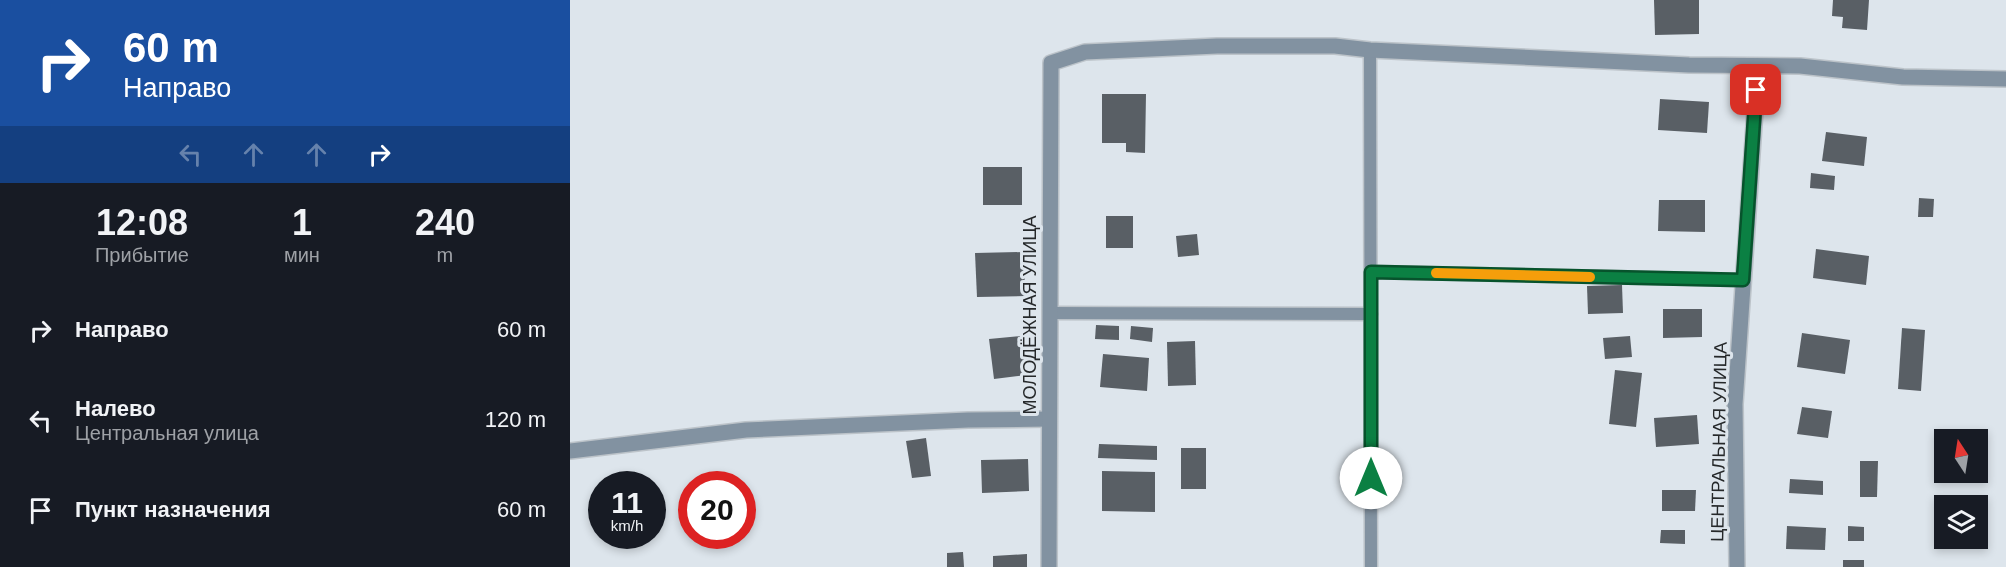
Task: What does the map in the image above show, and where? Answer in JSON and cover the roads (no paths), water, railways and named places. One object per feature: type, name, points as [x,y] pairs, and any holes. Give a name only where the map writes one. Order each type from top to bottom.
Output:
[{"type":"street","name":"МОЛОДЁЖНАЯ УЛИЦА","points":[[1049,567],[1051,63],[1085,52],[1217,46],[1335,46],[1370,50]]},
{"type":"street","points":[[1370,50],[1689,65],[1800,66],[1903,77],[2006,79]]},
{"type":"street","name":"ЦЕНТРАЛЬНАЯ УЛИЦА","points":[[1737,567],[1735,404],[1758,66]]},
{"type":"street","points":[[570,452],[746,430],[968,420],[1049,419]]},
{"type":"lane","points":[[1370,50],[1371,567]]},
{"type":"lane","points":[[1371,272],[1743,280]]},
{"type":"lane","points":[[1050,313],[1371,314]]}]
